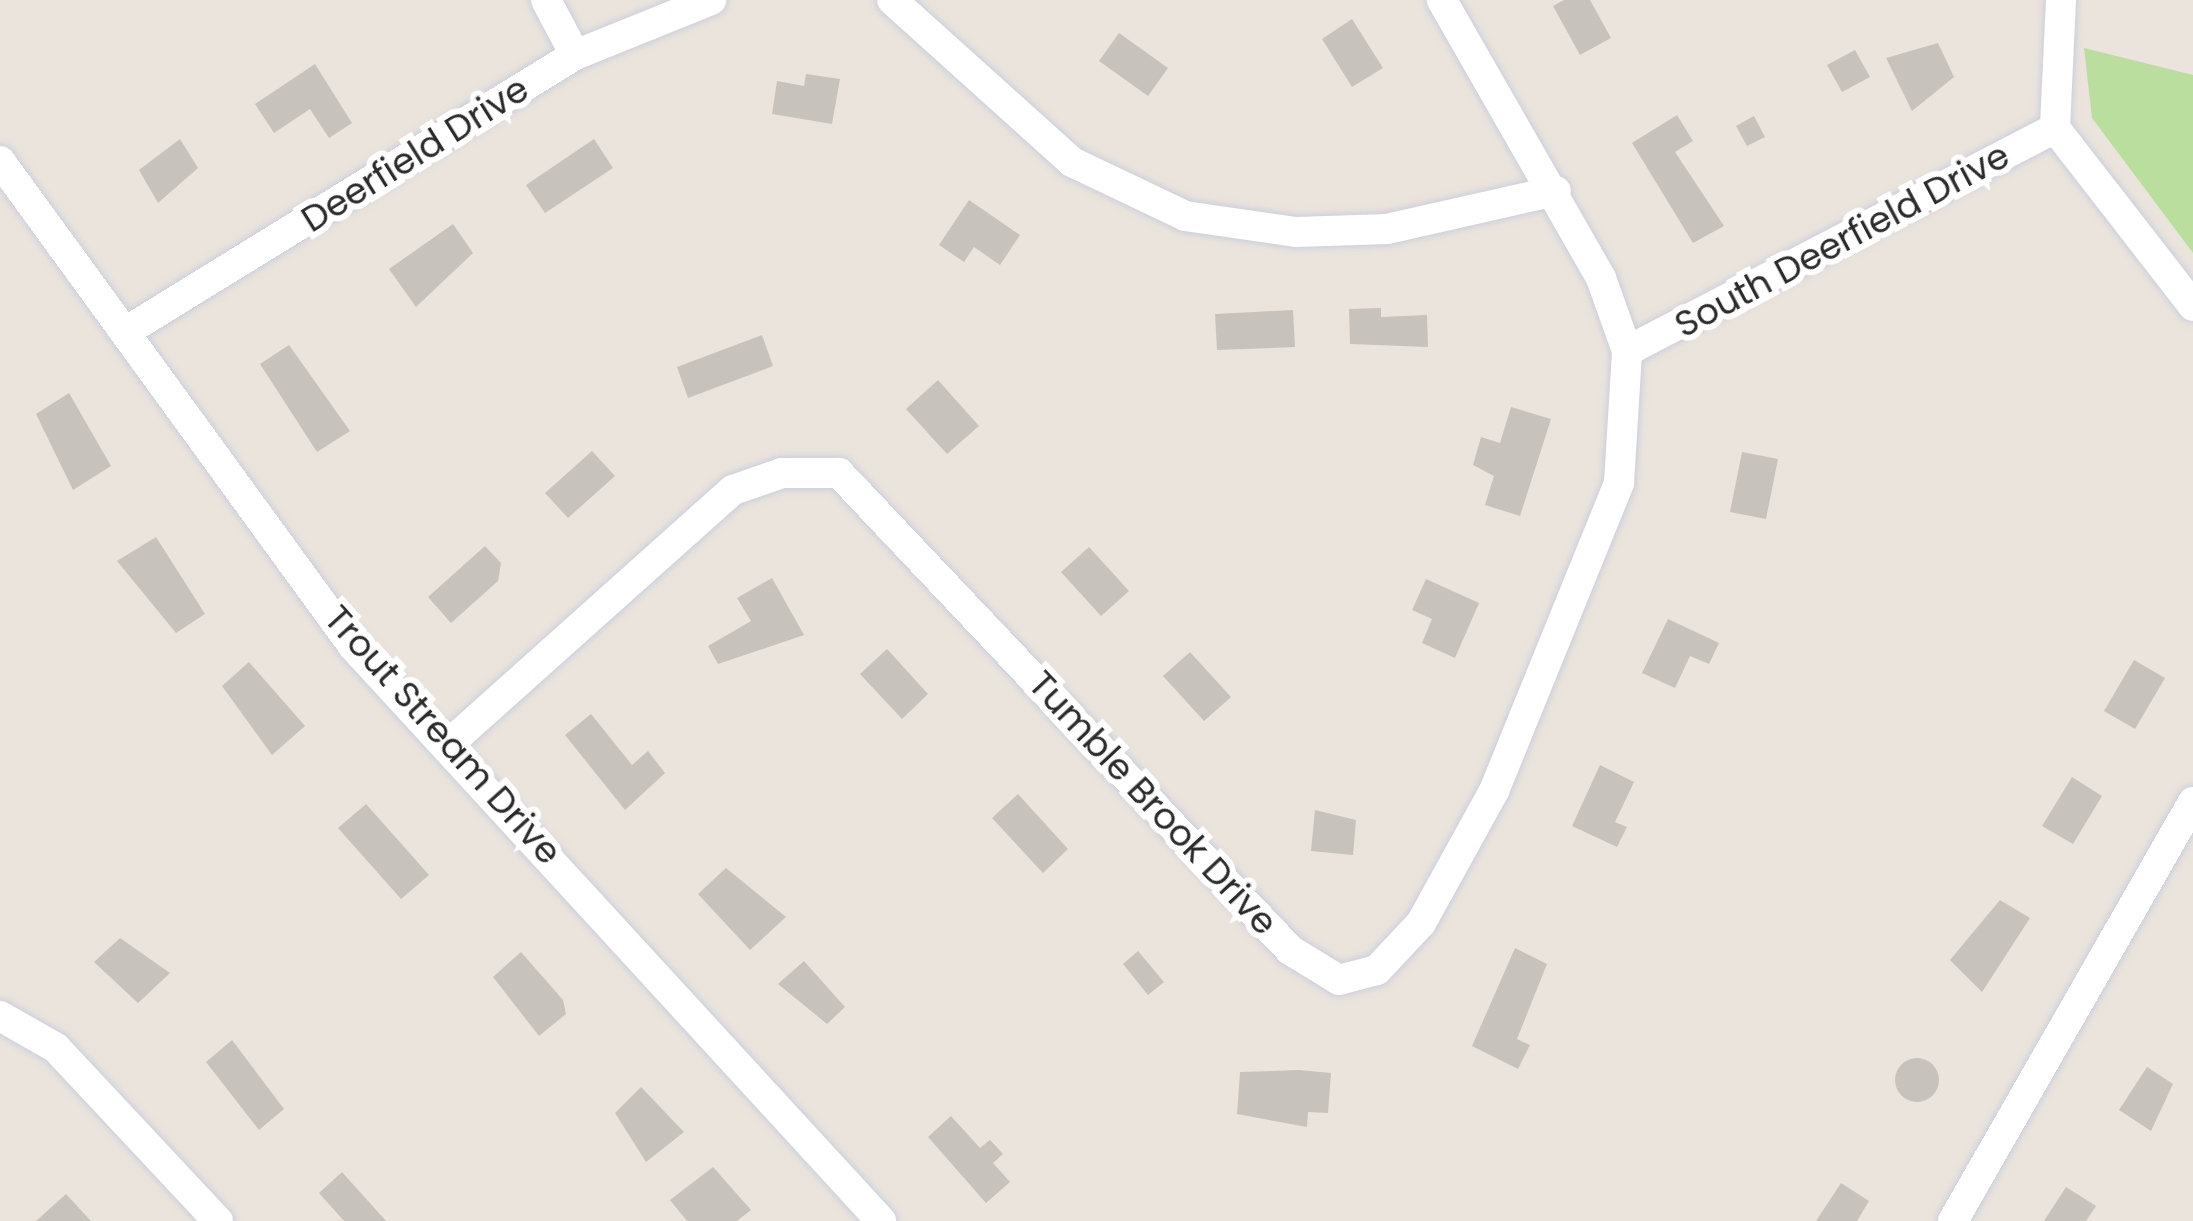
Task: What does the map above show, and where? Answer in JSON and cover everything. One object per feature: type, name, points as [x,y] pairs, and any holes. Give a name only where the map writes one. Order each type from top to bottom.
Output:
[{"type":"street","points":[[546,0],[575,55]]},
{"type":"street","name":"Deerfield Drive","points":[[130,329],[575,55],[711,0]]},
{"type":"street","points":[[892,0],[1072,162],[1185,216],[1296,232],[1388,229],[1556,191]]},
{"type":"street","name":"Tumble Brook Drive","points":[[451,742],[733,490],[782,472],[839,472],[1290,950],[1339,980],[1377,970],[1420,923],[1494,791],[1597,554],[1619,483],[1627,351],[1556,191],[1442,0]]},
{"type":"street","points":[[2061,0],[2056,128],[2193,306]]},
{"type":"street","name":"South Deerfield Drive","points":[[1627,351],[2056,128]]},
{"type":"street","name":"Trout Stream Drive","points":[[0,161],[130,329],[353,646],[451,742],[881,1221]]},
{"type":"street","points":[[1953,1221],[2193,802]]},
{"type":"street","points":[[0,1016],[56,1048],[218,1221]]},
{"type":"green space","points":[[2084,48],[2193,75],[2193,253],[2092,118]]},
{"type":"building","points":[[1564,0],[1590,0],[1611,38],[1580,55],[1553,6]]},
{"type":"building","points":[[1352,19],[1383,68],[1352,87],[1322,39]]},
{"type":"building","points":[[1119,33],[1168,68],[1148,96],[1099,61]]},
{"type":"building","points":[[1938,43],[1954,77],[1912,111],[1886,58]]},
{"type":"building","points":[[1855,50],[1870,77],[1842,92],[1827,65]]},
{"type":"building","points":[[315,64],[352,123],[329,138],[310,109],[274,133],[255,104]]},
{"type":"building","points":[[806,74],[840,79],[832,124],[772,114],[777,81],[804,86]]},
{"type":"building","points":[[1677,115],[1693,141],[1675,152],[1724,226],[1693,243],[1632,143]]},
{"type":"building","points":[[1754,116],[1765,137],[1747,146],[1736,126]]},
{"type":"building","points":[[180,139],[198,168],[158,203],[139,170]]},
{"type":"building","points":[[594,139],[613,168],[545,213],[526,185]]},
{"type":"building","points":[[969,200],[1020,235],[1000,265],[974,247],[964,262],[939,245]]},
{"type":"building","points":[[453,224],[473,253],[416,307],[389,269]]},
{"type":"building","points":[[1381,308],[1381,317],[1427,315],[1428,347],[1350,344],[1349,309]]},
{"type":"building","points":[[1293,310],[1295,347],[1217,350],[1215,314]]},
{"type":"building","points":[[762,335],[773,366],[688,398],[677,367]]},
{"type":"building","points":[[289,345],[350,431],[317,452],[260,364]]},
{"type":"building","points":[[938,380],[979,426],[947,454],[906,409]]},
{"type":"building","points":[[69,393],[111,466],[73,490],[36,414]]},
{"type":"building","points":[[1511,407],[1551,419],[1520,516],[1485,505],[1494,476],[1473,465],[1481,437],[1500,443]]},
{"type":"building","points":[[592,451],[615,476],[568,518],[545,493]]},
{"type":"building","points":[[1742,452],[1778,459],[1766,519],[1730,512]]},
{"type":"building","points":[[156,537],[205,614],[176,633],[117,561]]},
{"type":"building","points":[[485,546],[501,563],[498,581],[451,623],[428,597]]},
{"type":"building","points":[[1089,547],[1129,591],[1101,616],[1061,572]]},
{"type":"building","points":[[772,578],[804,635],[718,664],[708,646],[751,621],[737,598]]},
{"type":"building","points":[[1426,579],[1479,603],[1455,658],[1422,643],[1432,619],[1412,610]]},
{"type":"building","points":[[1668,619],[1719,643],[1709,664],[1690,656],[1675,688],[1642,673]]},
{"type":"building","points":[[887,649],[928,694],[902,719],[860,674]]},
{"type":"building","points":[[1190,652],[1231,697],[1204,721],[1163,676]]},
{"type":"building","points":[[2134,660],[2165,678],[2135,729],[2104,711]]},
{"type":"building","points":[[249,662],[305,726],[272,755],[222,686]]},
{"type":"building","points":[[591,714],[632,765],[648,751],[665,773],[625,810],[565,735]]},
{"type":"building","points":[[1600,765],[1634,782],[1615,822],[1627,827],[1617,847],[1572,826]]},
{"type":"building","points":[[2072,777],[2102,796],[2073,844],[2042,826]]},
{"type":"building","points":[[1018,794],[1068,849],[1043,873],[992,818]]},
{"type":"building","points":[[366,804],[429,875],[401,899],[338,828]]},
{"type":"building","points":[[1315,810],[1356,820],[1353,855],[1311,851]]},
{"type":"building","points":[[726,868],[786,917],[750,950],[698,894]]},
{"type":"building","points":[[2000,900],[2030,918],[1982,992],[1950,960]]},
{"type":"building","points":[[120,938],[170,973],[138,1003],[94,962]]},
{"type":"building","points":[[1515,948],[1547,964],[1517,1039],[1530,1045],[1518,1069],[1472,1046]]},
{"type":"building","points":[[1138,951],[1164,982],[1148,995],[1123,964]]},
{"type":"building","points":[[521,952],[563,1000],[566,1014],[539,1036],[493,977]]},
{"type":"building","points":[[804,961],[845,1007],[827,1024],[778,984]]},
{"type":"building","points":[[232,1040],[284,1109],[259,1130],[206,1062]]},
{"type":"building","points":[[1917,1058],[1933,1064],[1939,1080],[1933,1096],[1917,1102],[1901,1096],[1895,1080],[1901,1064]]},
{"type":"building","points":[[2147,1067],[2173,1084],[2151,1131],[2119,1110]]},
{"type":"building","points":[[1240,1072],[1331,1073],[1328,1113],[1308,1112],[1307,1127],[1237,1114]]},
{"type":"building","points":[[641,1087],[684,1132],[646,1162],[615,1113]]},
{"type":"building","points":[[951,1116],[980,1148],[990,1140],[1003,1154],[993,1163],[1010,1182],[986,1203],[928,1137]]},
{"type":"building","points":[[713,1167],[751,1210],[737,1221],[687,1221],[670,1200]]},
{"type":"building","points":[[342,1172],[386,1221],[344,1221],[319,1193]]},
{"type":"building","points":[[1841,1183],[1869,1201],[1857,1221],[1816,1221]]},
{"type":"building","points":[[2066,1187],[2096,1206],[2086,1221],[2044,1221]]},
{"type":"building","points":[[66,1194],[91,1221],[36,1221]]}]
